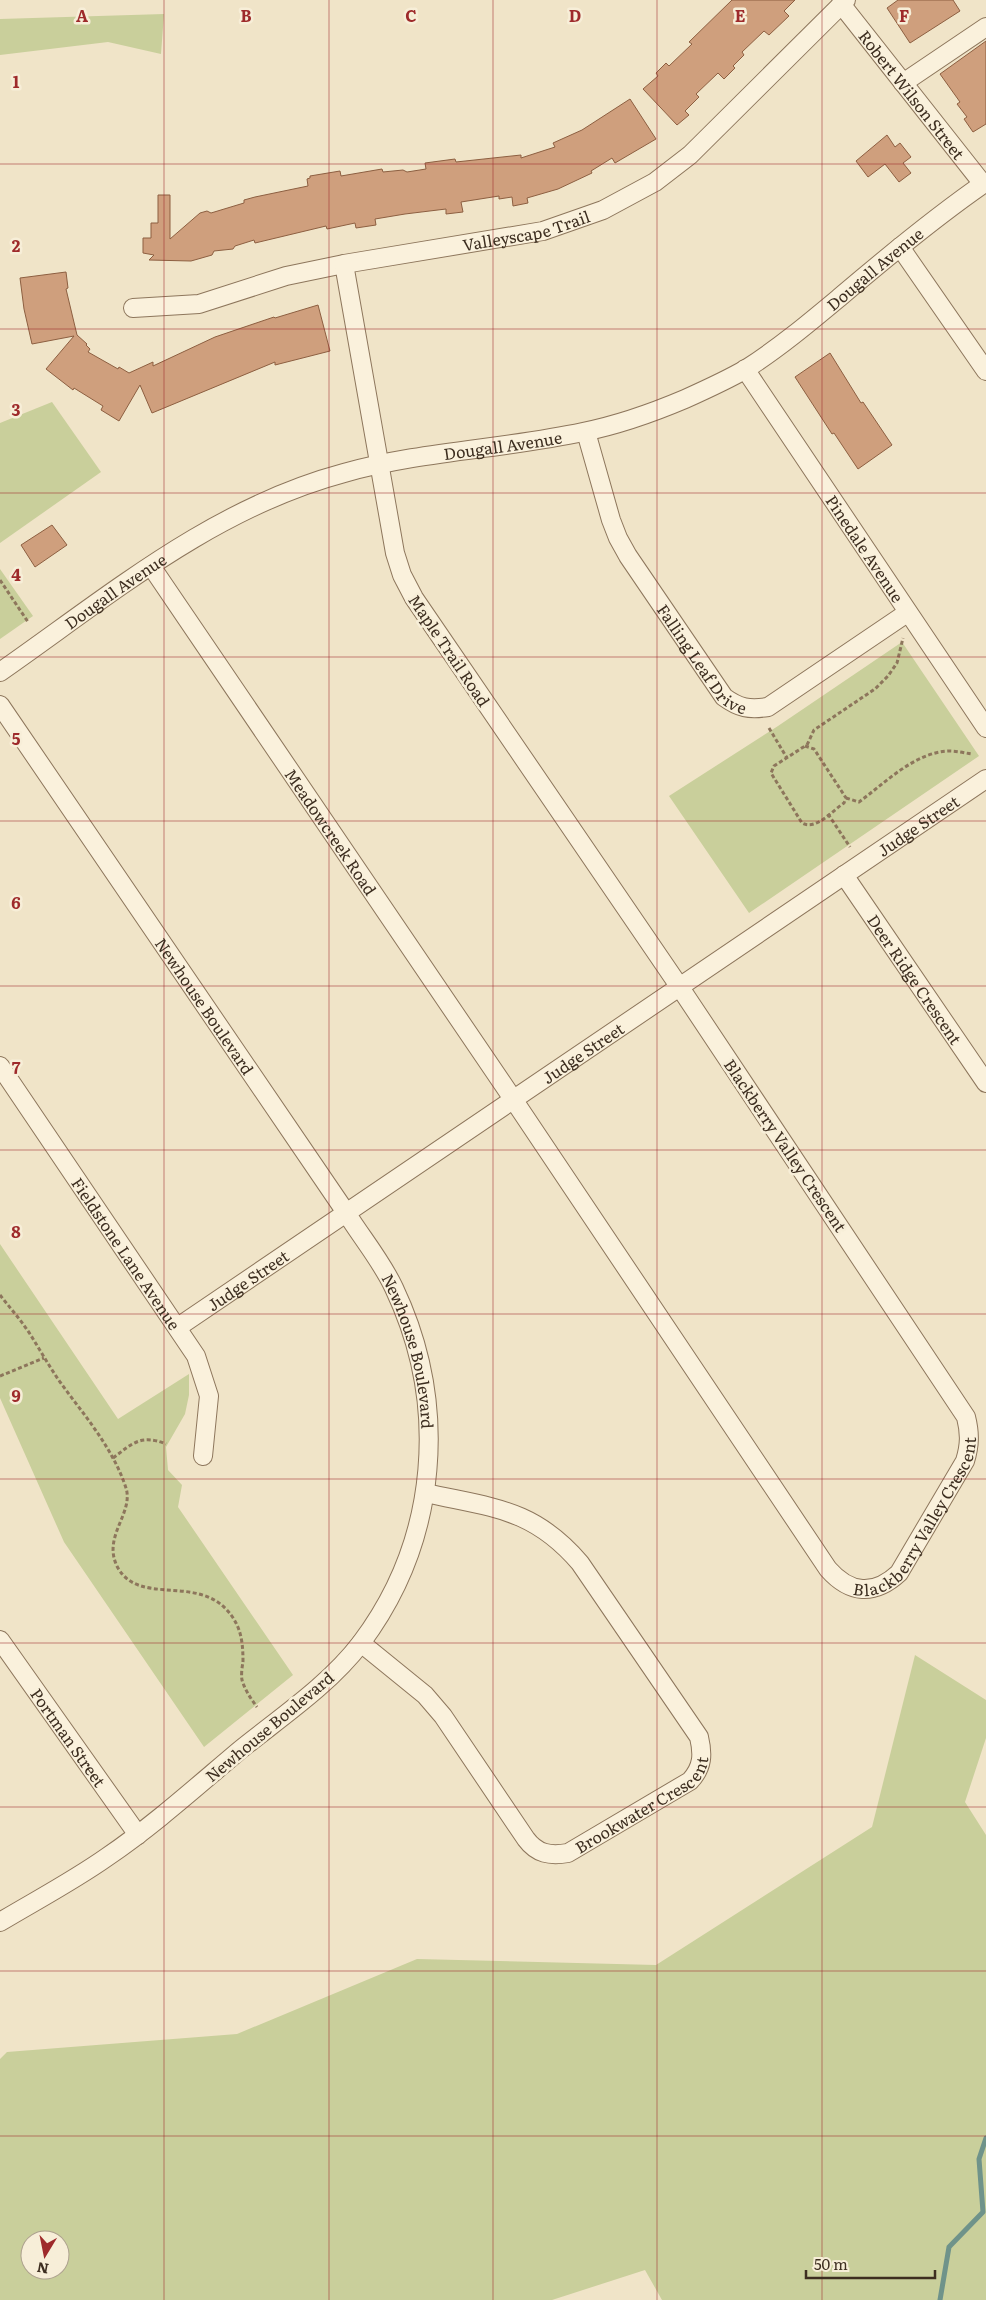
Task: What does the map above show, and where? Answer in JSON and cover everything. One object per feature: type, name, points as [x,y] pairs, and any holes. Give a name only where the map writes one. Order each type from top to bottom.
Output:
[{"type":"street","name":"Robert Wilson Street","points":[[844,2],[903,83],[984,183]]},
{"type":"street","name":"Valleyscape Trail","points":[[133,308],[199,304],[286,276],[344,264],[543,231],[603,210],[627,199],[655,182],[690,155],[844,2]]},
{"type":"street","points":[[903,83],[986,27]]},
{"type":"street","name":"Dougall Avenue","points":[[0,672],[150,566],[208,528],[275,496],[309,483],[379,464],[586,432],[655,411],[745,369],[813,319],[900,247],[984,183]]},
{"type":"street","points":[[900,247],[986,371]]},
{"type":"street","name":"Maple Trail Road","points":[[344,264],[379,464],[402,575],[414,598],[679,986]]},
{"type":"street","name":"Pinedale Avenue","points":[[745,369],[986,728]]},
{"type":"street","name":"Falling Leaf Drive","points":[[586,432],[611,520],[628,556],[724,697],[737,707],[752,710],[768,707],[907,613]]},
{"type":"street","name":"Meadowcreek Road","points":[[150,566],[513,1099]]},
{"type":"street","name":"Newhouse Boulevard","points":[[0,705],[347,1214],[393,1286],[420,1354],[429,1421],[426,1493],[410,1551],[398,1581],[361,1643],[318,1687],[138,1835],[105,1859],[0,1922]]},
{"type":"street","name":"Judge Street","points":[[178,1327],[986,779]]},
{"type":"street","name":"Deer Ridge Crescent","points":[[844,875],[986,1083]]},
{"type":"street","name":"Blackberry Valley Crescent","points":[[513,1099],[828,1569],[837,1580],[849,1587],[862,1589],[876,1588],[889,1582],[899,1573],[965,1461],[970,1446],[970,1432],[966,1417],[679,986]]},
{"type":"street","name":"Fieldstone Lane Avenue","points":[[0,1066],[196,1356],[209,1396],[203,1456]]},
{"type":"street","name":"Brookwater Crescent","points":[[361,1643],[425,1695],[443,1716],[531,1846],[542,1853],[554,1855],[568,1853],[690,1781],[698,1772],[702,1751],[699,1737],[580,1563],[565,1546],[537,1524],[517,1515],[426,1493]]},
{"type":"street","name":"Portman Street","points":[[0,1640],[138,1835]]},
{"type":"path","points":[[0,580],[28,622]]},
{"type":"path","points":[[846,798],[844,803],[812,825],[802,823],[770,773],[774,766],[807,746],[814,730],[875,689],[888,676],[897,663],[903,638]]},
{"type":"path","points":[[768,728],[787,758]]},
{"type":"path","points":[[807,746],[816,751],[846,798],[859,802],[910,765],[934,754],[950,751],[972,754]]},
{"type":"path","points":[[828,814],[850,847]]},
{"type":"path","points":[[0,1295],[30,1333],[44,1358],[113,1458],[126,1490],[124,1508],[113,1545],[115,1562],[119,1570],[124,1576],[139,1586],[196,1592],[207,1596],[226,1609],[240,1630],[243,1643],[242,1679],[257,1707]]},
{"type":"path","points":[[0,1376],[44,1358]]},
{"type":"path","points":[[113,1458],[135,1441],[152,1438],[166,1444]]},
{"type":"green space","points":[[164,14],[161,54],[108,42],[0,55],[0,19]]},
{"type":"green space","points":[[52,402],[101,472],[0,543],[0,423]]},
{"type":"green space","points":[[0,569],[33,616],[0,639]]},
{"type":"green space","points":[[902,642],[979,756],[749,913],[669,796],[778,726]]},
{"type":"green space","points":[[0,1244],[118,1419],[189,1374],[189,1395],[185,1414],[166,1447],[168,1470],[182,1485],[178,1507],[293,1675],[204,1747],[64,1542],[0,1398]]},
{"type":"green space","points":[[915,1655],[986,1700],[986,1738],[965,1802],[986,1835],[986,2300],[662,2300],[645,2270],[552,2300],[0,2300],[0,2059],[7,2052],[237,2034],[417,1959],[656,1965],[872,1827]]},
{"type":"building","points":[[732,0],[795,0],[784,11],[789,16],[769,35],[764,31],[742,52],[744,55],[724,79],[718,73],[696,94],[699,97],[685,111],[689,115],[677,125],[643,89],[658,76],[656,73],[666,63],[669,66],[692,44],[689,42]]},
{"type":"building","points":[[898,0],[953,0],[960,11],[910,43],[887,8]]},
{"type":"building","points":[[986,41],[986,124],[973,132],[964,119],[967,117],[957,104],[960,102],[940,74]]},
{"type":"building","points":[[630,99],[656,139],[615,163],[612,158],[591,171],[592,173],[558,189],[527,198],[528,203],[513,206],[512,197],[499,199],[499,196],[461,202],[463,212],[446,214],[446,209],[405,214],[375,219],[376,225],[356,228],[355,223],[327,229],[326,226],[255,243],[254,240],[235,246],[233,249],[214,251],[212,255],[191,261],[149,260],[154,255],[143,253],[143,238],[151,238],[151,223],[158,223],[158,195],[170,195],[170,239],[200,213],[207,211],[211,213],[244,203],[244,200],[308,186],[307,179],[310,176],[340,171],[341,176],[382,169],[383,172],[403,170],[407,172],[426,169],[425,163],[455,159],[456,162],[521,155],[521,158],[555,147],[553,143],[582,130]]},
{"type":"building","points":[[887,135],[895,147],[900,143],[911,157],[903,163],[911,173],[899,182],[885,164],[868,177],[856,161]]},
{"type":"building","points":[[66,272],[68,288],[66,289],[77,335],[87,344],[90,349],[88,352],[129,373],[153,362],[153,366],[215,337],[274,317],[318,305],[330,351],[275,365],[275,362],[152,413],[140,385],[119,421],[101,410],[103,406],[74,388],[73,390],[46,369],[74,336],[32,344],[24,309],[20,278]]},
{"type":"building","points":[[830,353],[861,403],[863,402],[892,445],[858,469],[834,433],[832,434],[795,377]]},
{"type":"building","points":[[52,525],[67,545],[35,567],[21,545]]},
{"type":"waterway","points":[[940,2300],[949,2247],[983,2212],[979,2159],[986,2138]]}]
